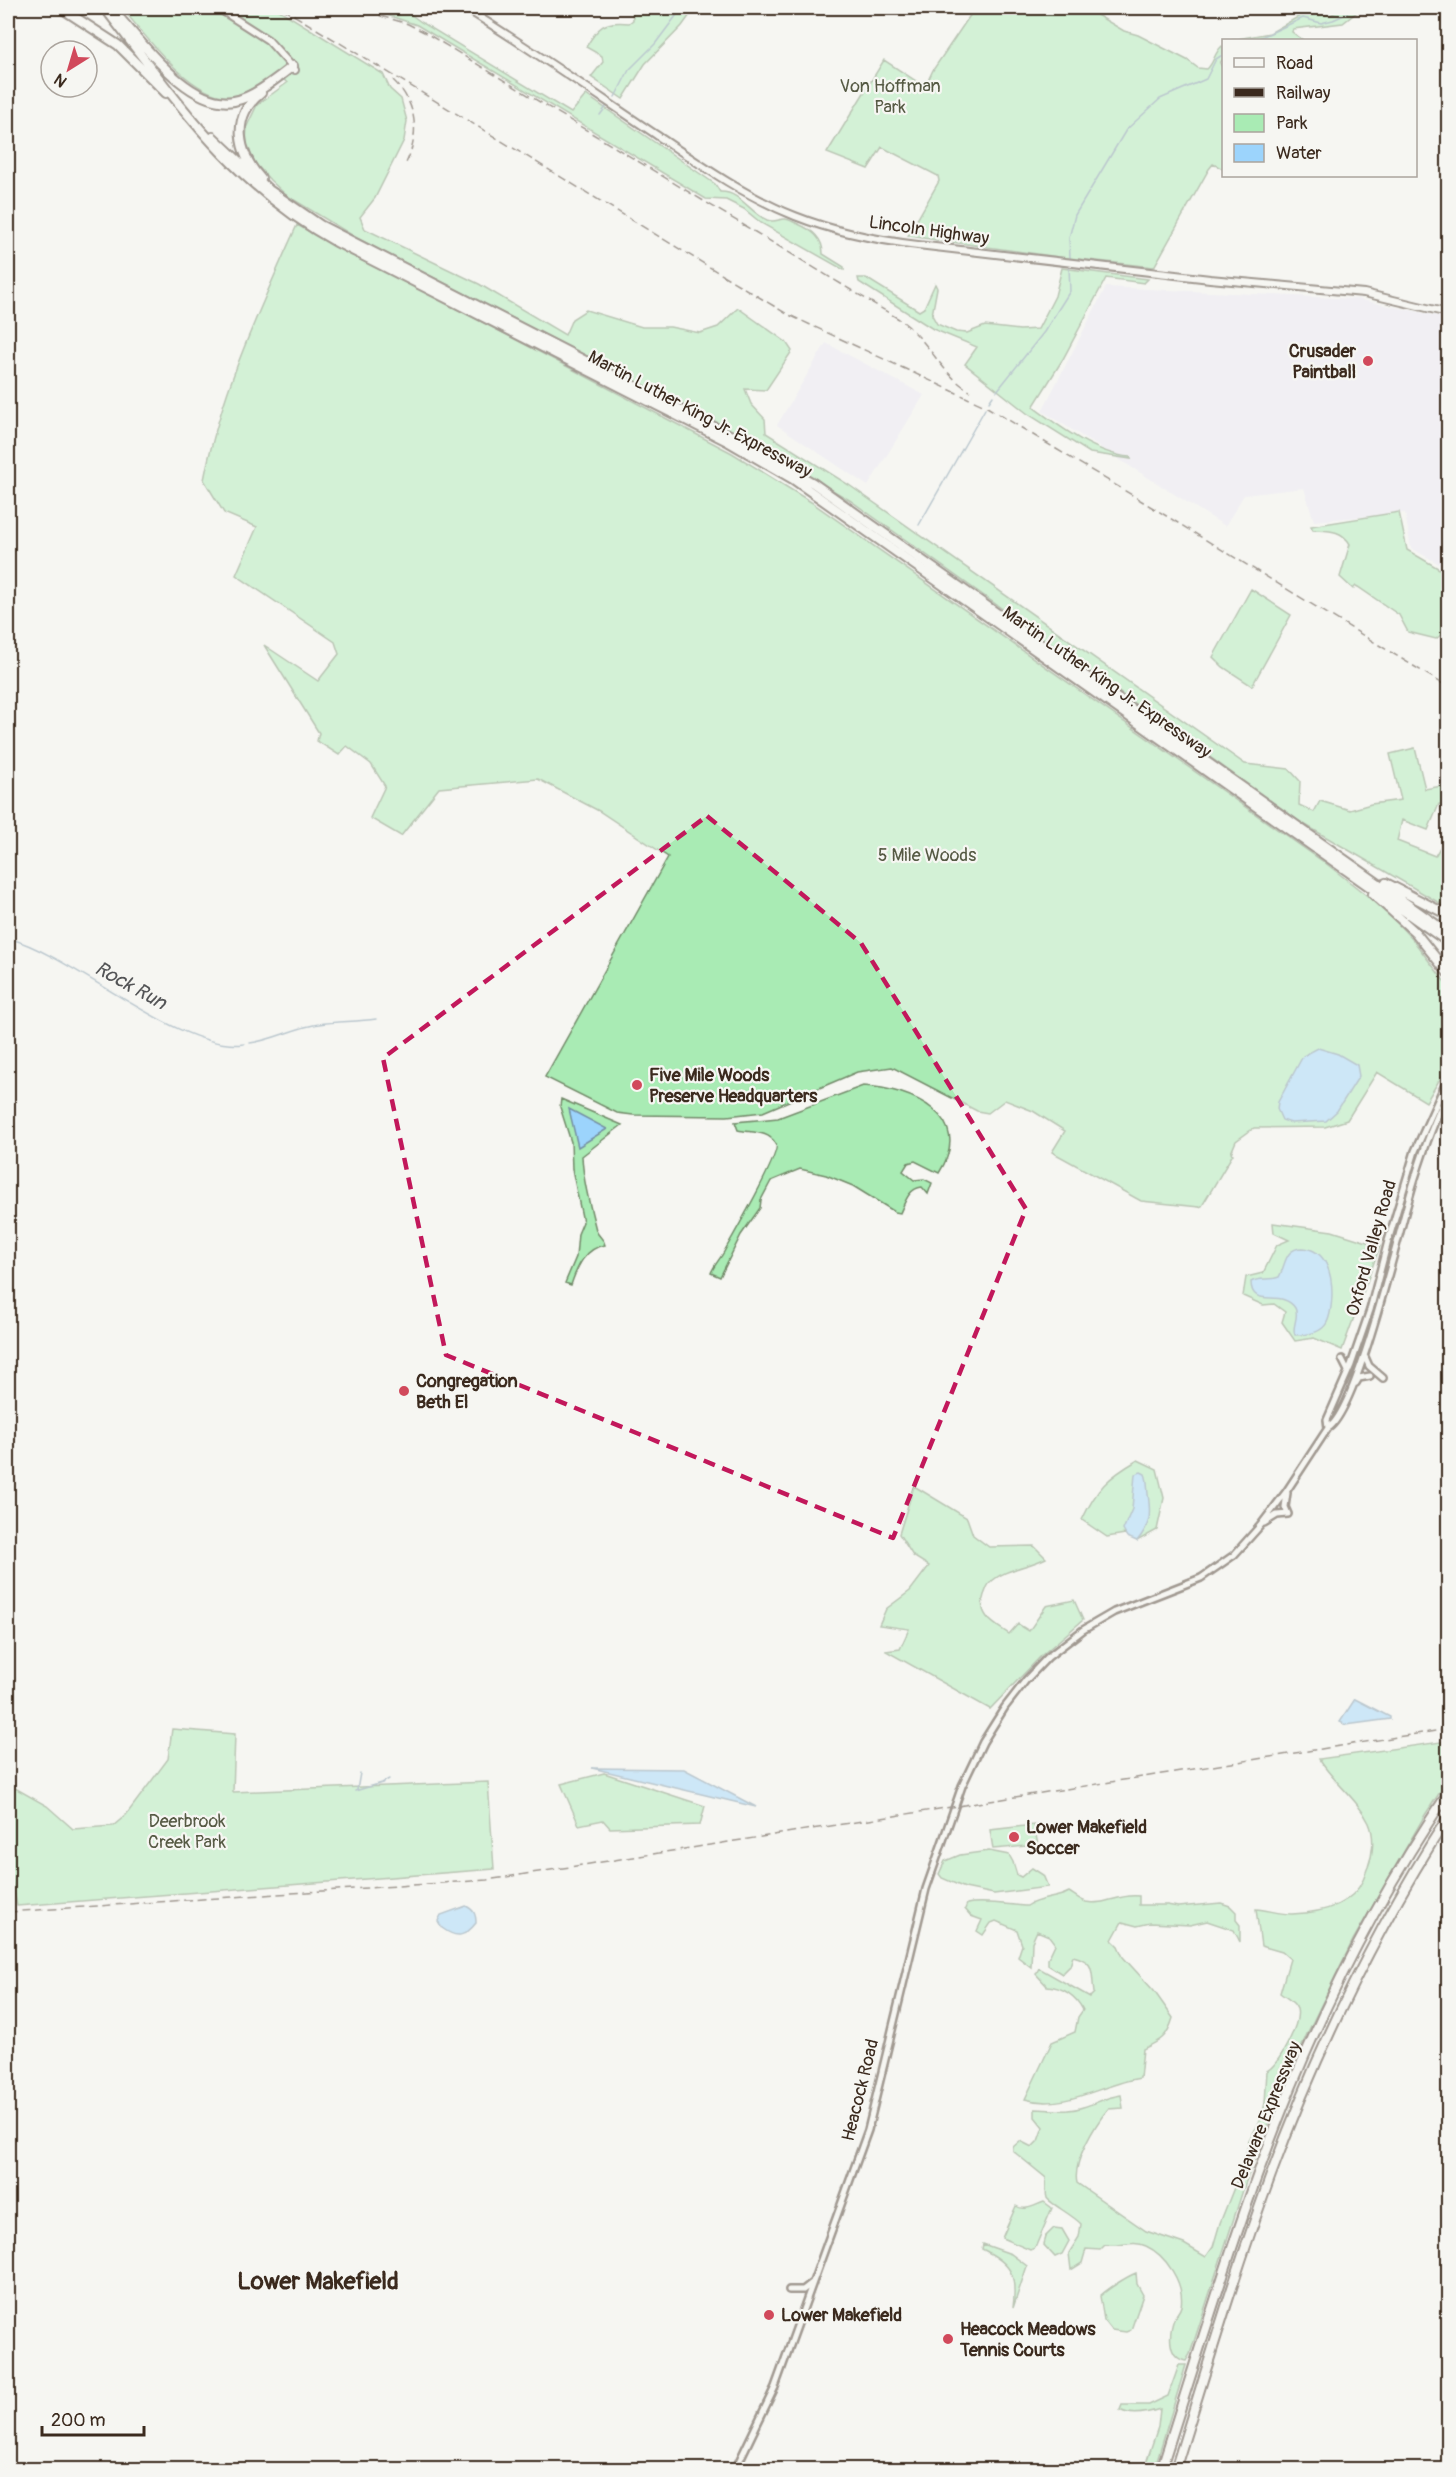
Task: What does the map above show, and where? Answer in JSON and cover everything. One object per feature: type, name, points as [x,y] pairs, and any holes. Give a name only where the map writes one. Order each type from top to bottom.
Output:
[{"type":"highway","points":[[61,8],[100,31],[124,50],[202,132]]},
{"type":"highway","name":"Martin Luther King Jr. Expressway","points":[[105,8],[202,132],[255,186],[316,231],[729,442],[809,489],[1449,942]]},
{"type":"highway","points":[[114,11],[176,78],[210,99],[230,101],[244,98],[294,68]]},
{"type":"highway","name":"Martin Luther King Jr. Expressway","points":[[114,11],[214,139],[249,174],[288,205],[330,231],[732,436],[797,473],[1449,933]]},
{"type":"highway","points":[[288,205],[252,167],[242,148],[240,133],[243,117],[252,101],[294,68]]},
{"type":"highway","points":[[1330,850],[1395,888],[1449,915]]},
{"type":"highway","points":[[1343,867],[1415,932],[1449,973]]},
{"type":"highway","name":"Delaware Expressway","points":[[1161,2469],[1252,2189],[1292,2086],[1333,1995],[1364,1934],[1397,1875],[1449,1793]]},
{"type":"highway","name":"Delaware Expressway","points":[[1175,2469],[1263,2196],[1301,2098],[1329,2033],[1373,1946],[1449,1817]]},
{"type":"main road","points":[[218,8],[268,40],[294,68]]},
{"type":"main road","name":"Lincoln Highway","points":[[465,8],[540,55],[724,181],[769,205],[824,227],[877,240],[921,246],[1210,279],[1364,293],[1449,313]]},
{"type":"main road","name":"Oxford Valley Road","points":[[1328,1428],[1327,1420],[1370,1310],[1406,1175],[1420,1137],[1449,1078]]},
{"type":"main road","name":"Oxford Valley Road","points":[[1000,1714],[1040,1666],[1100,1617],[1201,1578],[1234,1555],[1260,1526],[1287,1490],[1328,1428],[1335,1424],[1365,1353],[1418,1167],[1449,1093]]},
{"type":"main road","points":[[1365,1353],[1369,1366],[1383,1377]]},
{"type":"main road","points":[[1342,1359],[1348,1371]]},
{"type":"main road","points":[[1351,1389],[1359,1378],[1370,1376]]},
{"type":"main road","points":[[1260,1526],[1277,1515],[1288,1514],[1285,1502],[1287,1490]]},
{"type":"main road","name":"Heacock Road","points":[[735,2469],[775,2387],[870,2121],[912,1943],[940,1844],[969,1768],[1000,1714]]},
{"type":"main road","points":[[789,2290],[803,2290],[813,2282]]},
{"type":"highlighted area","points":[[707,816],[861,943],[1026,1209],[893,1538],[446,1355],[383,1058]]},
{"type":"shaded area","points":[[1106,287],[1357,299],[1448,318],[1448,569],[1411,548],[1405,513],[1314,521],[1304,488],[1244,495],[1225,526],[1042,411]]},
{"type":"shaded area","points":[[826,343],[924,395],[868,486],[777,425]]},
{"type":"green space","points":[[122,8],[276,8],[383,74],[390,89],[401,99],[407,121],[404,140],[375,198],[360,217],[365,229],[479,284],[565,335],[572,319],[586,310],[642,327],[670,327],[700,333],[718,327],[738,308],[786,342],[792,351],[766,390],[745,389],[751,404],[765,419],[766,433],[849,485],[1245,764],[1289,769],[1300,781],[1299,805],[1314,812],[1320,801],[1350,810],[1371,804],[1401,800],[1390,754],[1415,748],[1425,789],[1448,785],[1448,806],[1439,804],[1428,830],[1402,820],[1397,841],[1435,856],[1442,844],[1448,847],[1448,908],[1302,823],[851,501],[732,431],[355,237],[286,195],[255,163],[246,143],[247,126],[257,105],[287,83],[277,72],[243,93],[231,96],[216,95],[201,88],[170,64]]},
{"type":"green space","points":[[366,8],[402,8],[421,22],[571,113],[586,95],[715,184],[720,192],[733,195],[761,217],[772,221],[787,219],[808,229],[819,239],[823,254],[844,267],[844,270],[761,223],[744,209],[726,200],[706,199],[417,25]]},
{"type":"green space","points":[[632,8],[695,8],[682,26],[645,64],[623,99],[591,77],[603,62],[602,56],[586,47],[594,34],[603,26],[620,22],[629,23],[633,20]]},
{"type":"green space","name":"Von Hoffman Park","points":[[975,8],[1085,8],[1124,31],[1138,35],[1198,68],[1207,69],[1222,46],[1220,63],[1222,67],[1222,168],[1213,164],[1209,169],[1154,267],[1059,257],[908,236],[939,181],[938,176],[882,147],[868,169],[827,153],[884,60],[925,87],[933,70]]},
{"type":"green space","points":[[1342,8],[1362,8],[1343,23],[1293,29],[1292,32],[1302,39],[1237,39],[1270,33],[1310,10],[1326,15],[1333,14]]},
{"type":"green space","name":"5 Mile Woods","points":[[297,225],[732,453],[811,502],[1328,865],[1384,909],[1413,940],[1448,986],[1448,1066],[1426,1102],[1377,1072],[1347,1120],[1325,1127],[1254,1128],[1236,1141],[1231,1153],[1233,1154],[1202,1206],[1199,1207],[1141,1201],[1052,1152],[1065,1131],[1033,1111],[1005,1100],[988,1113],[977,1111],[892,1067],[857,1072],[763,1112],[727,1116],[617,1113],[545,1077],[668,857],[599,811],[538,779],[439,788],[401,836],[370,818],[385,786],[371,764],[347,746],[339,755],[317,741],[319,733],[264,645],[318,681],[339,654],[335,642],[236,575],[257,527],[224,513],[204,480],[220,414],[231,382]]},
{"type":"green space","points":[[1062,268],[1148,279],[1144,283],[1106,278],[1063,359],[1033,407],[1091,445],[1131,459],[1090,453],[1028,414],[965,364],[977,347],[933,329],[859,282],[858,278],[866,278],[919,311],[924,308],[935,284],[937,288],[932,315],[937,324],[956,332],[967,333],[985,326],[1020,330],[1038,329],[1055,296]]},
{"type":"green space","points":[[1399,512],[1407,550],[1448,574],[1448,629],[1436,639],[1408,632],[1399,615],[1358,587],[1353,589],[1340,577],[1350,544],[1338,533],[1313,530],[1311,526]]},
{"type":"green space","points":[[1251,589],[1291,615],[1252,686],[1223,667],[1213,657]]},
{"type":"green space","points":[[863,1086],[882,1088],[918,1100],[933,1109],[944,1121],[949,1136],[948,1153],[939,1173],[915,1161],[908,1163],[903,1171],[914,1180],[924,1179],[932,1183],[928,1194],[922,1187],[914,1190],[908,1196],[900,1213],[853,1186],[826,1175],[800,1169],[771,1181],[761,1200],[760,1208],[741,1235],[720,1277],[711,1273],[755,1195],[776,1150],[776,1144],[769,1136],[738,1130],[735,1122],[778,1118]]},
{"type":"green space","points":[[561,1099],[622,1125],[582,1156],[585,1184],[596,1230],[605,1245],[587,1254],[579,1265],[571,1285],[565,1283],[576,1257],[578,1234],[583,1222],[572,1169],[571,1142],[560,1107]]},
{"type":"green space","points":[[1273,1223],[1332,1231],[1380,1246],[1342,1350],[1314,1338],[1295,1341],[1282,1322],[1285,1312],[1274,1304],[1263,1305],[1243,1296],[1246,1277],[1263,1273],[1277,1245],[1289,1240],[1274,1233]]},
{"type":"green space","points":[[1138,1460],[1157,1469],[1164,1498],[1157,1530],[1137,1541],[1125,1534],[1107,1537],[1082,1520],[1104,1485],[1118,1472]]},
{"type":"green space","points":[[914,1486],[967,1518],[973,1535],[989,1547],[1034,1546],[1046,1558],[1002,1574],[989,1584],[982,1602],[985,1614],[993,1623],[1009,1634],[1018,1624],[1029,1631],[1046,1606],[1074,1600],[1083,1620],[1042,1655],[990,1709],[886,1651],[900,1649],[909,1629],[879,1625],[886,1609],[910,1591],[929,1566],[913,1556],[899,1534]]},
{"type":"green space","name":"Deerbrook Creek Park","points":[[172,1729],[235,1734],[233,1792],[488,1782],[494,1869],[17,1906],[8,1862],[8,1784],[47,1806],[73,1829],[113,1826],[126,1815],[168,1759]]},
{"type":"green space","points":[[1448,1741],[1448,1780],[1425,1815],[1353,1940],[1307,2034],[1245,2184],[1190,2354],[1186,2361],[1180,2359],[1175,2355],[1171,2344],[1171,2331],[1181,2306],[1180,2289],[1167,2263],[1153,2250],[1141,2244],[1105,2245],[1100,2250],[1086,2249],[1082,2263],[1071,2270],[1069,2253],[1079,2237],[1081,2224],[1048,2200],[1046,2178],[1013,2151],[1013,2147],[1020,2141],[1032,2147],[1038,2141],[1043,2127],[1035,2117],[1035,2109],[1071,2110],[1121,2095],[1123,2108],[1108,2109],[1086,2144],[1078,2165],[1077,2183],[1146,2231],[1184,2244],[1206,2257],[1213,2247],[1243,2165],[1249,2141],[1262,2117],[1267,2071],[1288,2043],[1296,2024],[1297,2009],[1280,1993],[1290,1959],[1282,1952],[1261,1946],[1256,1909],[1292,1914],[1323,1910],[1342,1902],[1358,1889],[1371,1857],[1373,1840],[1369,1823],[1319,1759]]},
{"type":"green space","points":[[604,1773],[705,1806],[700,1825],[610,1828],[603,1820],[579,1825],[561,1784]]},
{"type":"green space","name":"Lower Makefield Soccer","points":[[1034,1825],[1038,1845],[993,1849],[990,1830]]},
{"type":"green space","points":[[989,1851],[1009,1855],[1017,1875],[1021,1877],[1032,1868],[1043,1875],[1048,1887],[994,1894],[965,1888],[942,1878],[939,1874],[945,1861],[960,1855]]},
{"type":"green space","points":[[1069,1892],[1086,1902],[1093,1903],[1126,1896],[1139,1896],[1139,1905],[1178,1907],[1221,1903],[1230,1906],[1236,1912],[1236,1920],[1240,1925],[1240,1942],[1234,1930],[1207,1921],[1190,1925],[1150,1923],[1137,1926],[1122,1922],[1112,1940],[1123,1957],[1154,1991],[1173,2018],[1171,2025],[1162,2038],[1143,2049],[1140,2078],[1069,2099],[1040,2102],[1025,2099],[1052,2042],[1075,2032],[1078,2017],[1083,2010],[1077,2000],[1068,1993],[1047,1986],[1036,1974],[1039,1968],[1090,1997],[1094,1993],[1091,1969],[1086,1961],[1073,1956],[1070,1966],[1062,1974],[1048,1965],[1048,1959],[1055,1944],[1049,1936],[1037,1931],[1032,1942],[1031,1967],[1018,1957],[1022,1945],[1017,1930],[996,1921],[991,1923],[983,1935],[977,1931],[982,1920],[971,1916],[965,1909],[967,1904],[980,1902],[1027,1906]]},
{"type":"green space","points":[[1044,2202],[1052,2208],[1035,2248],[1030,2250],[1002,2238],[1016,2206],[1026,2208]]},
{"type":"green space","points":[[1054,2228],[1062,2229],[1069,2241],[1062,2254],[1055,2257],[1043,2244],[1045,2237]]},
{"type":"green space","points":[[983,2244],[1011,2254],[1027,2266],[1013,2308],[1014,2287],[1011,2272],[1000,2260],[982,2249]]},
{"type":"green space","points":[[1136,2273],[1137,2284],[1143,2295],[1131,2330],[1126,2332],[1112,2330],[1104,2320],[1100,2296]]},
{"type":"green space","points":[[1179,2365],[1186,2365],[1154,2469],[1144,2469],[1158,2427],[1160,2409],[1135,2414],[1120,2410],[1122,2405],[1149,2405],[1168,2396]]},
{"type":"water","points":[[1318,1048],[1338,1054],[1357,1065],[1359,1076],[1337,1111],[1326,1121],[1291,1123],[1282,1120],[1277,1109],[1278,1102],[1303,1056]]},
{"type":"water","points":[[569,1109],[607,1129],[578,1147]]},
{"type":"water","points":[[1303,1248],[1318,1253],[1323,1258],[1331,1279],[1332,1294],[1328,1320],[1321,1330],[1295,1335],[1297,1314],[1295,1308],[1283,1299],[1256,1295],[1252,1290],[1251,1282],[1279,1277],[1289,1254]]},
{"type":"water","points":[[1141,1472],[1147,1479],[1150,1514],[1145,1529],[1137,1541],[1127,1537],[1123,1530],[1132,1509],[1135,1474]]},
{"type":"water","points":[[1355,1699],[1390,1719],[1346,1725],[1340,1722]]},
{"type":"water","points":[[592,1768],[684,1769],[756,1807]]},
{"type":"water","points":[[466,1906],[473,1911],[476,1920],[468,1931],[456,1935],[442,1928],[438,1921],[441,1915]]},
{"type":"waterway","points":[[615,97],[629,70],[655,44],[682,8]]},
{"type":"waterway","points":[[1257,39],[1303,18],[1321,23],[1344,15],[1353,8]]},
{"type":"waterway","points":[[1070,258],[1069,238],[1075,215],[1126,130],[1160,99],[1206,79],[1216,59],[1222,55]]},
{"type":"waterway","points":[[600,115],[606,107]]},
{"type":"waterway","points":[[997,391],[1044,332],[1070,291],[1069,267]]},
{"type":"waterway","points":[[989,402],[993,396]]},
{"type":"waterway","points":[[919,525],[985,409]]},
{"type":"waterway","name":"Rock Run","points":[[8,938],[35,948],[64,963],[127,1001],[190,1034],[218,1043],[244,1044]]},
{"type":"waterway","name":"Rock Run","points":[[250,1043],[310,1026],[376,1019]]},
{"type":"waterway","points":[[357,1790],[360,1773]]},
{"type":"waterway","points":[[355,1791],[389,1779]]},
{"type":"railway","points":[[282,8],[787,314],[987,407],[1448,687]]},
{"type":"railway","points":[[354,8],[408,24],[424,32],[899,319],[919,337],[950,375],[970,391]]},
{"type":"railway","points":[[393,80],[408,99],[414,121],[413,143],[405,165]]},
{"type":"railway","points":[[8,1912],[487,1880],[1448,1729]]},
{"type":"place","name":"Crusader Paintball","points":[[1368,361]]},
{"type":"place","name":"Five Mile Woods Preserve Headquarters","points":[[637,1085]]},
{"type":"place","name":"Congregation Beth El","points":[[404,1391]]},
{"type":"place","name":"Lower Makefield Soccer","points":[[1014,1837]]},
{"type":"place","name":"Lower Makefield","points":[[769,2315]]},
{"type":"place","name":"Heacock Meadows Tennis Courts","points":[[948,2339]]},
{"type":"district","name":"Lower Makefield","points":[[318,2281]]}]
